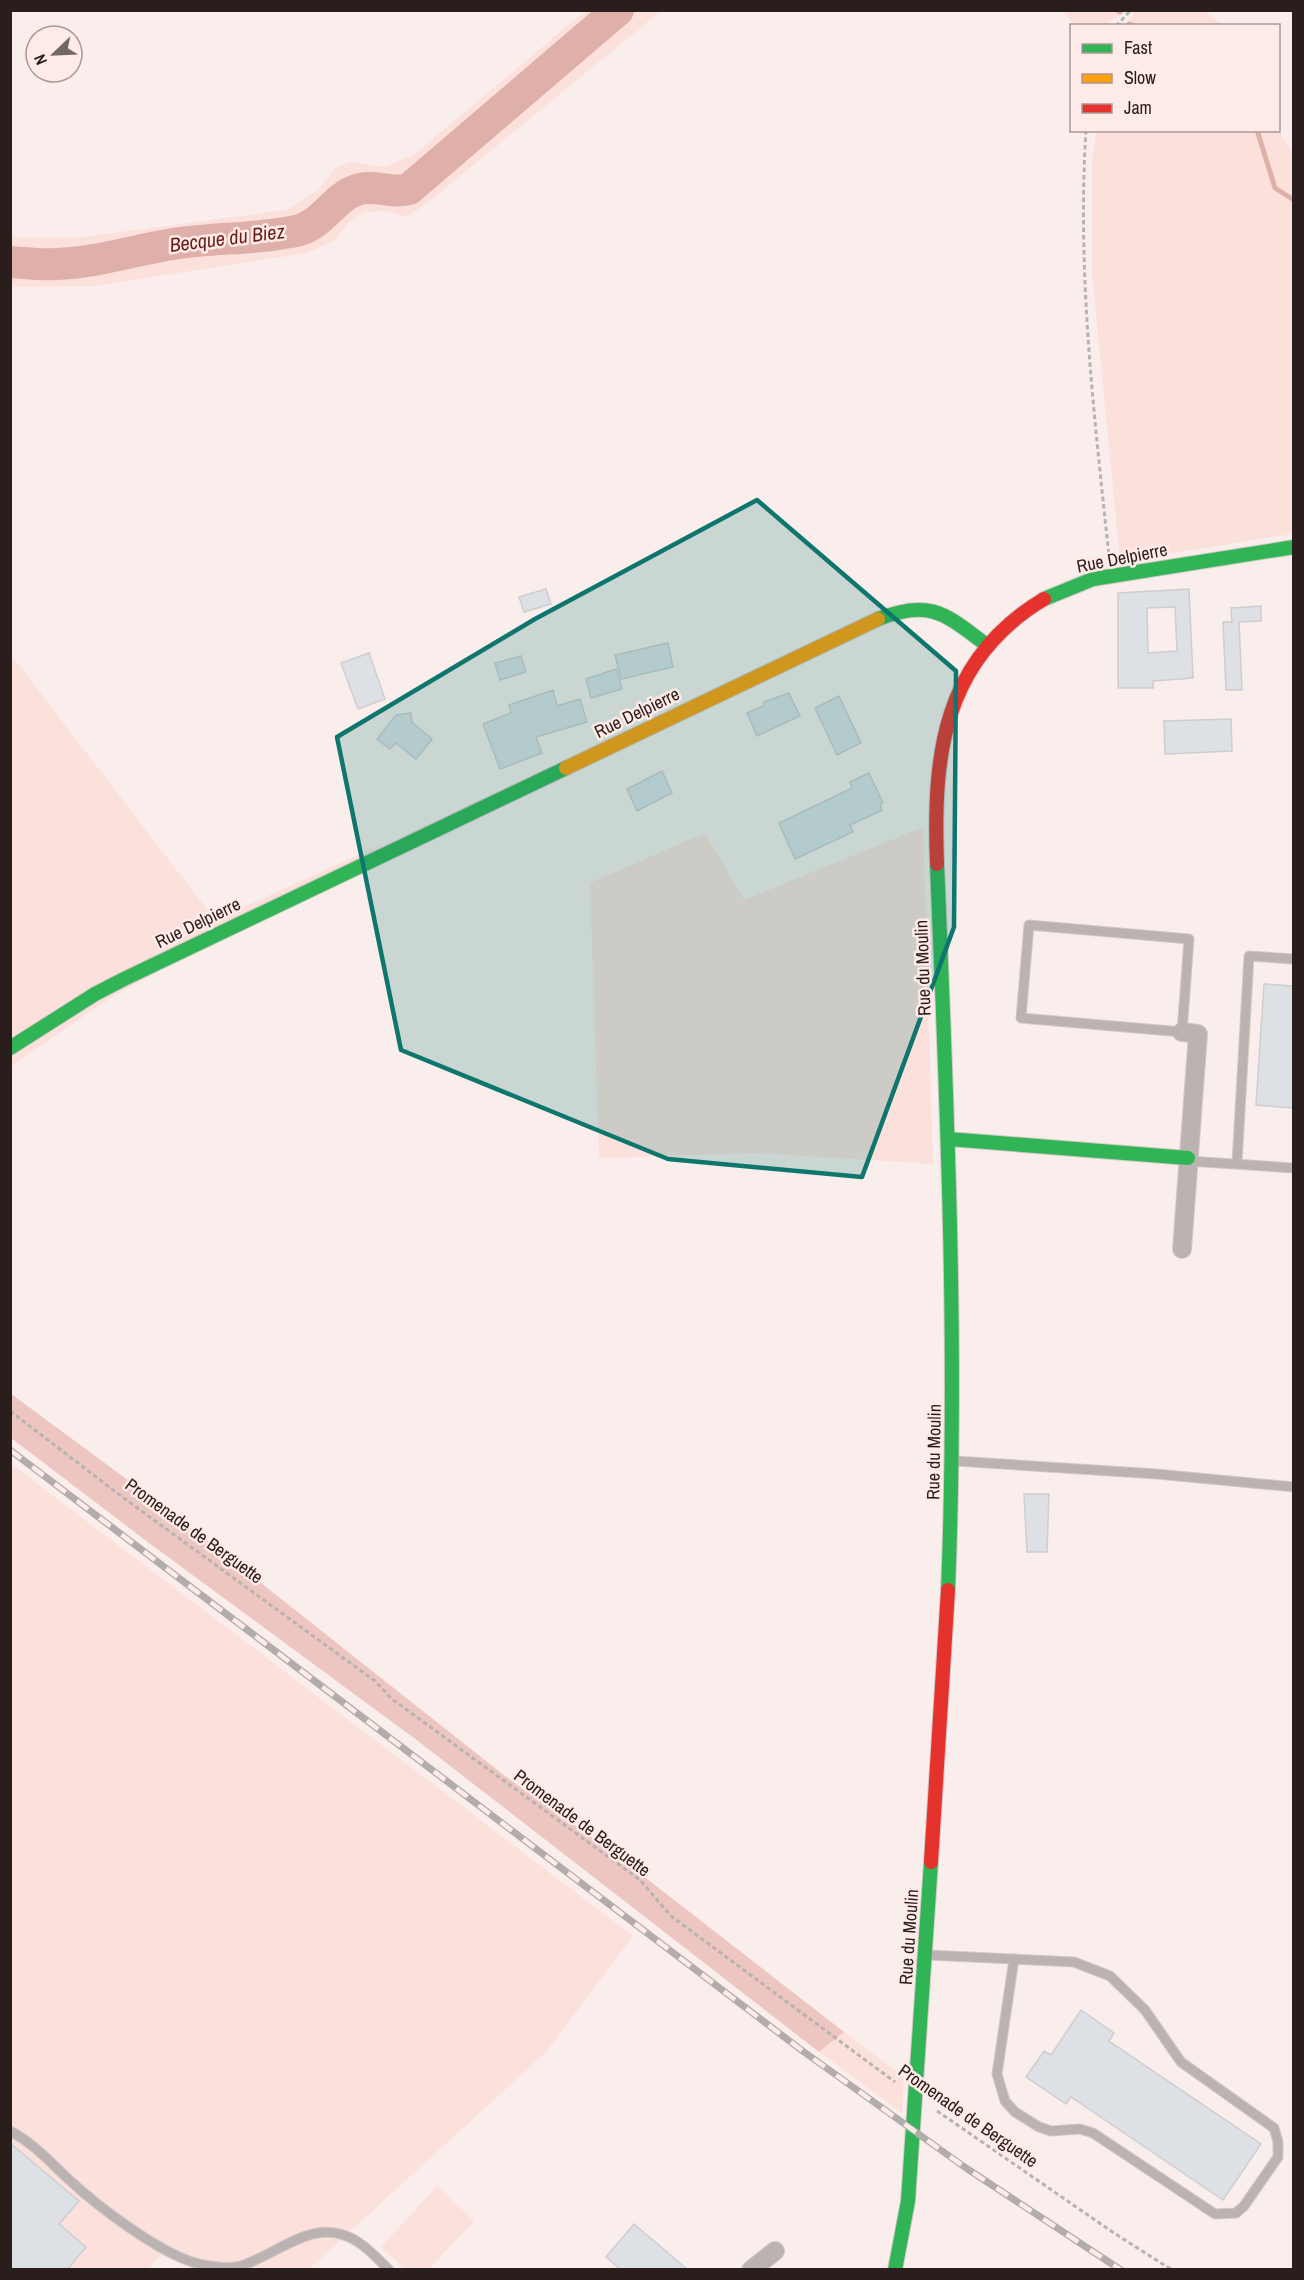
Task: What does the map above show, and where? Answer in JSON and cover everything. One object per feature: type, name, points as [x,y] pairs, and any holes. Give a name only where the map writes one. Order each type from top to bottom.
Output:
[{"type":"street","name":"Rue Delpierre","points":[[10,1048],[95,994],[135,974],[844,634],[897,614],[926,609],[946,616],[988,646],[1013,620],[1041,600],[1067,587],[1111,576],[1293,547]]},
{"type":"street","name":"Rue du Moulin","points":[[895,2270],[908,2201],[926,1955],[944,1681],[952,1461],[953,1315],[935,811],[936,761],[945,723],[958,691],[988,646]]},
{"type":"street","points":[[1182,1032],[1198,1034],[1182,1249]]},
{"type":"street","points":[[948,1139],[1188,1160]]},
{"type":"street","points":[[751,2270],[775,2251]]},
{"type":"lane","points":[[1029,926],[1189,939],[1182,1032],[1021,1018],[1029,926]]},
{"type":"lane","points":[[1237,1163],[1250,956],[1293,958]]},
{"type":"lane","points":[[1188,1160],[1293,1168]]},
{"type":"lane","points":[[952,1461],[1293,1487]]},
{"type":"lane","points":[[926,1955],[1014,1959],[1074,1962],[1110,1976],[1145,2010],[1181,2062],[1274,2128],[1278,2142],[1278,2157],[1244,2206],[1228,2215],[1215,2214],[1094,2133],[1080,2129],[1051,2131],[1039,2127],[1016,2112],[1005,2100],[997,2074],[1014,1959]]},
{"type":"lane","points":[[10,2131],[36,2147],[66,2177],[116,2217],[168,2251],[200,2265],[221,2268],[239,2266],[288,2241],[327,2232],[343,2234],[359,2242],[388,2270]]},
{"type":"path","points":[[1118,24],[1131,10]]},
{"type":"path","points":[[1086,132],[1083,197],[1085,293],[1111,576]]},
{"type":"path","name":"Promenade de Berguette","points":[[10,1411],[375,1682],[392,1699],[640,1880],[671,1916],[868,2064],[1114,2233],[1172,2270]]},
{"type":"highlighted area","points":[[757,500],[956,671],[954,927],[862,1177],[668,1159],[401,1050],[337,737],[535,619]]},
{"type":"shaded area","points":[[1136,10],[1205,11],[1221,24],[1127,24]]},
{"type":"shaded area","points":[[585,11],[661,11],[426,204],[406,217],[387,211],[364,212],[348,223],[335,240],[307,253],[94,286],[11,287],[11,237],[75,238],[286,210],[318,190],[335,168],[350,162],[384,167],[415,154]]},
{"type":"shaded area","points":[[1062,11],[1126,11],[1106,24],[1074,24]]},
{"type":"shaded area","points":[[1096,132],[1280,132],[1294,156],[1293,534],[1120,561],[1092,273],[1092,162]]},
{"type":"shaded area","points":[[15,660],[215,920],[391,840],[112,997],[11,1066],[10,664]]},
{"type":"shaded area","points":[[923,827],[933,1164],[757,1153],[599,1158],[590,883],[705,833],[744,900]]},
{"type":"shaded area","points":[[10,1393],[171,1512],[505,1776],[615,1854],[844,2032],[819,2052],[418,1741],[149,1543],[11,1438]]},
{"type":"shaded area","points":[[10,1463],[633,1936],[546,2052],[309,2269],[196,2269],[161,2255],[148,2269],[11,2269]]},
{"type":"shaded area","points":[[844,2032],[904,2077],[902,2113],[819,2052]]},
{"type":"shaded area","points":[[437,2186],[474,2221],[429,2269],[405,2269],[381,2247]]},
{"type":"building","points":[[546,589],[551,604],[524,612],[519,597]]},
{"type":"building","points":[[1189,589],[1193,678],[1153,681],[1153,688],[1118,688],[1118,593]],"holes":[[[1175,607],[1177,651],[1148,653],[1147,608]]]},
{"type":"building","points":[[1261,606],[1261,621],[1239,622],[1242,690],[1226,690],[1223,622],[1232,622],[1231,608]]},
{"type":"building","points":[[668,643],[673,667],[621,679],[615,655]]},
{"type":"building","points":[[369,653],[385,699],[358,709],[341,663]]},
{"type":"building","points":[[521,656],[526,672],[500,680],[495,663]]},
{"type":"building","points":[[616,669],[622,689],[591,698],[586,679]]},
{"type":"building","points":[[553,690],[557,706],[580,699],[587,722],[536,737],[542,753],[500,769],[483,724],[511,713],[509,705]]},
{"type":"building","points":[[789,693],[800,716],[757,736],[747,713],[763,706],[764,702]]},
{"type":"building","points":[[839,696],[861,743],[837,755],[815,708]]},
{"type":"building","points":[[411,713],[412,722],[432,739],[416,759],[396,743],[390,749],[377,739],[396,715]]},
{"type":"building","points":[[1231,719],[1232,751],[1165,754],[1164,721]]},
{"type":"building","points":[[662,771],[672,793],[637,811],[627,789]]},
{"type":"building","points":[[869,773],[883,803],[880,804],[882,810],[850,825],[853,832],[795,859],[779,823],[852,788],[850,782]]},
{"type":"building","points":[[1264,984],[1293,986],[1293,1108],[1256,1105]]},
{"type":"building","points":[[1024,1494],[1049,1494],[1047,1552],[1027,1552]]},
{"type":"building","points":[[1081,2010],[1114,2033],[1109,2041],[1261,2144],[1223,2200],[1071,2097],[1066,2104],[1026,2077],[1044,2051],[1051,2055]]},
{"type":"building","points":[[10,2143],[79,2201],[59,2224],[86,2247],[67,2270],[10,2270]]},
{"type":"building","points":[[634,2224],[688,2270],[621,2270],[606,2257]]},
{"type":"waterway","name":"Becque du Biez","points":[[10,262],[71,263],[173,244],[284,233],[308,226],[351,192],[372,188],[397,191],[409,189],[618,10]]},
{"type":"waterway","name":"Becque du Biez","points":[[1258,132],[1275,188],[1294,200]]},
{"type":"railway","points":[[10,1450],[804,2052],[966,2168],[1121,2270]]},
{"type":"traffic: fast","points":[[1044,599],[1093,579],[1294,547]]},
{"type":"traffic: fast","points":[[878,619],[912,610],[938,613],[949,618],[988,646]]},
{"type":"traffic: fast","points":[[10,1048],[95,994],[124,979],[566,768]]},
{"type":"traffic: fast","points":[[937,864],[948,1136],[952,1317],[948,1590]]},
{"type":"traffic: fast","points":[[948,1139],[1188,1158]]},
{"type":"traffic: fast","points":[[895,2270],[908,2201],[931,1862]]},
{"type":"traffic: slow","points":[[566,768],[878,619]]},
{"type":"traffic: jam","points":[[937,864],[936,824],[942,749],[951,714],[964,681],[984,651],[1010,623],[1044,599]]},
{"type":"traffic: jam","points":[[931,1862],[948,1590]]}]
